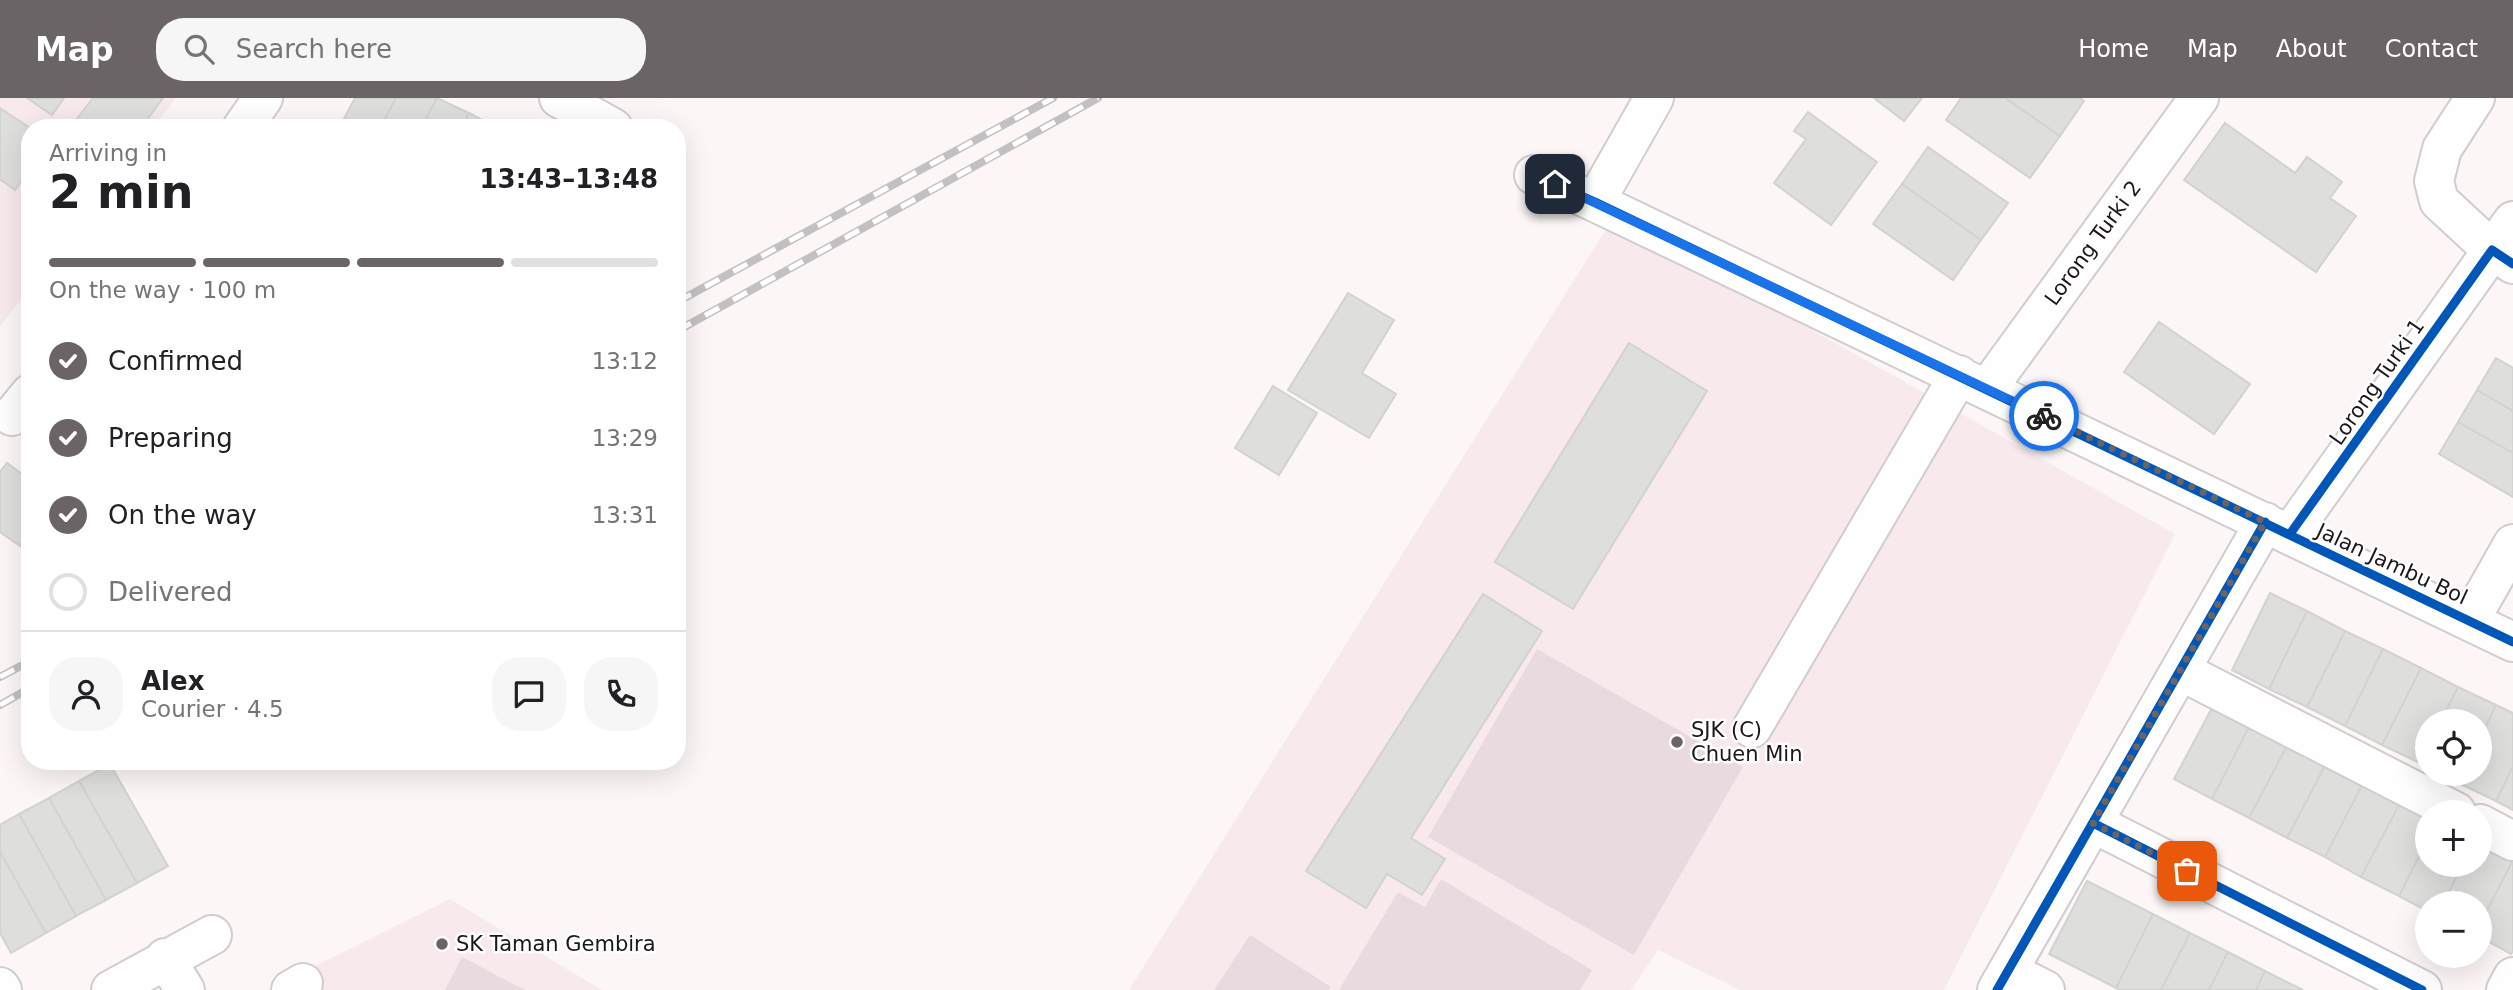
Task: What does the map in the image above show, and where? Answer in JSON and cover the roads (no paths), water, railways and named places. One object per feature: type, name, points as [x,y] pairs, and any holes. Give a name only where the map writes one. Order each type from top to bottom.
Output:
[{"type":"street","points":[[248,119],[263,98]]},
{"type":"street","points":[[559,98],[597,119]]},
{"type":"street","points":[[1595,202],[1654,98]]},
{"type":"street","name":"Lorong Turki 2","points":[[1752,728],[1973,382],[2199,98]]},
{"type":"street","points":[[2475,98],[2442,149],[2434,181],[2439,201],[2506,245]]},
{"type":"street","name":"Jalan Jambu Bol","points":[[1534,175],[1973,382],[2513,642]]},
{"type":"street","name":"Lorong Turki 1","points":[[2002,981],[2181,671],[2277,528],[2506,245]]},
{"type":"street","points":[[2470,620],[2513,544]]},
{"type":"street","points":[[2181,671],[2433,800]]},
{"type":"street","points":[[2093,823],[2422,990]]},
{"type":"street","points":[[2492,830],[2513,841]]},
{"type":"street","points":[[111,990],[212,935]]},
{"type":"street","points":[[166,958],[186,990]]},
{"type":"street","points":[[2506,990],[2513,977]]},
{"type":"street","points":[[2002,981],[2046,990]]},
{"type":"railway","points":[[686,297],[1053,98]]},
{"type":"railway","points":[[686,326],[1098,98]]},
{"type":"railway","points":[[0,677],[21,666]]},
{"type":"railway","points":[[0,705],[21,693]]},
{"type":"place","name":"SJK (C) Chuen Min","points":[[1677,742]]},
{"type":"place","name":"SK Taman Gembira","points":[[442,944]]}]
